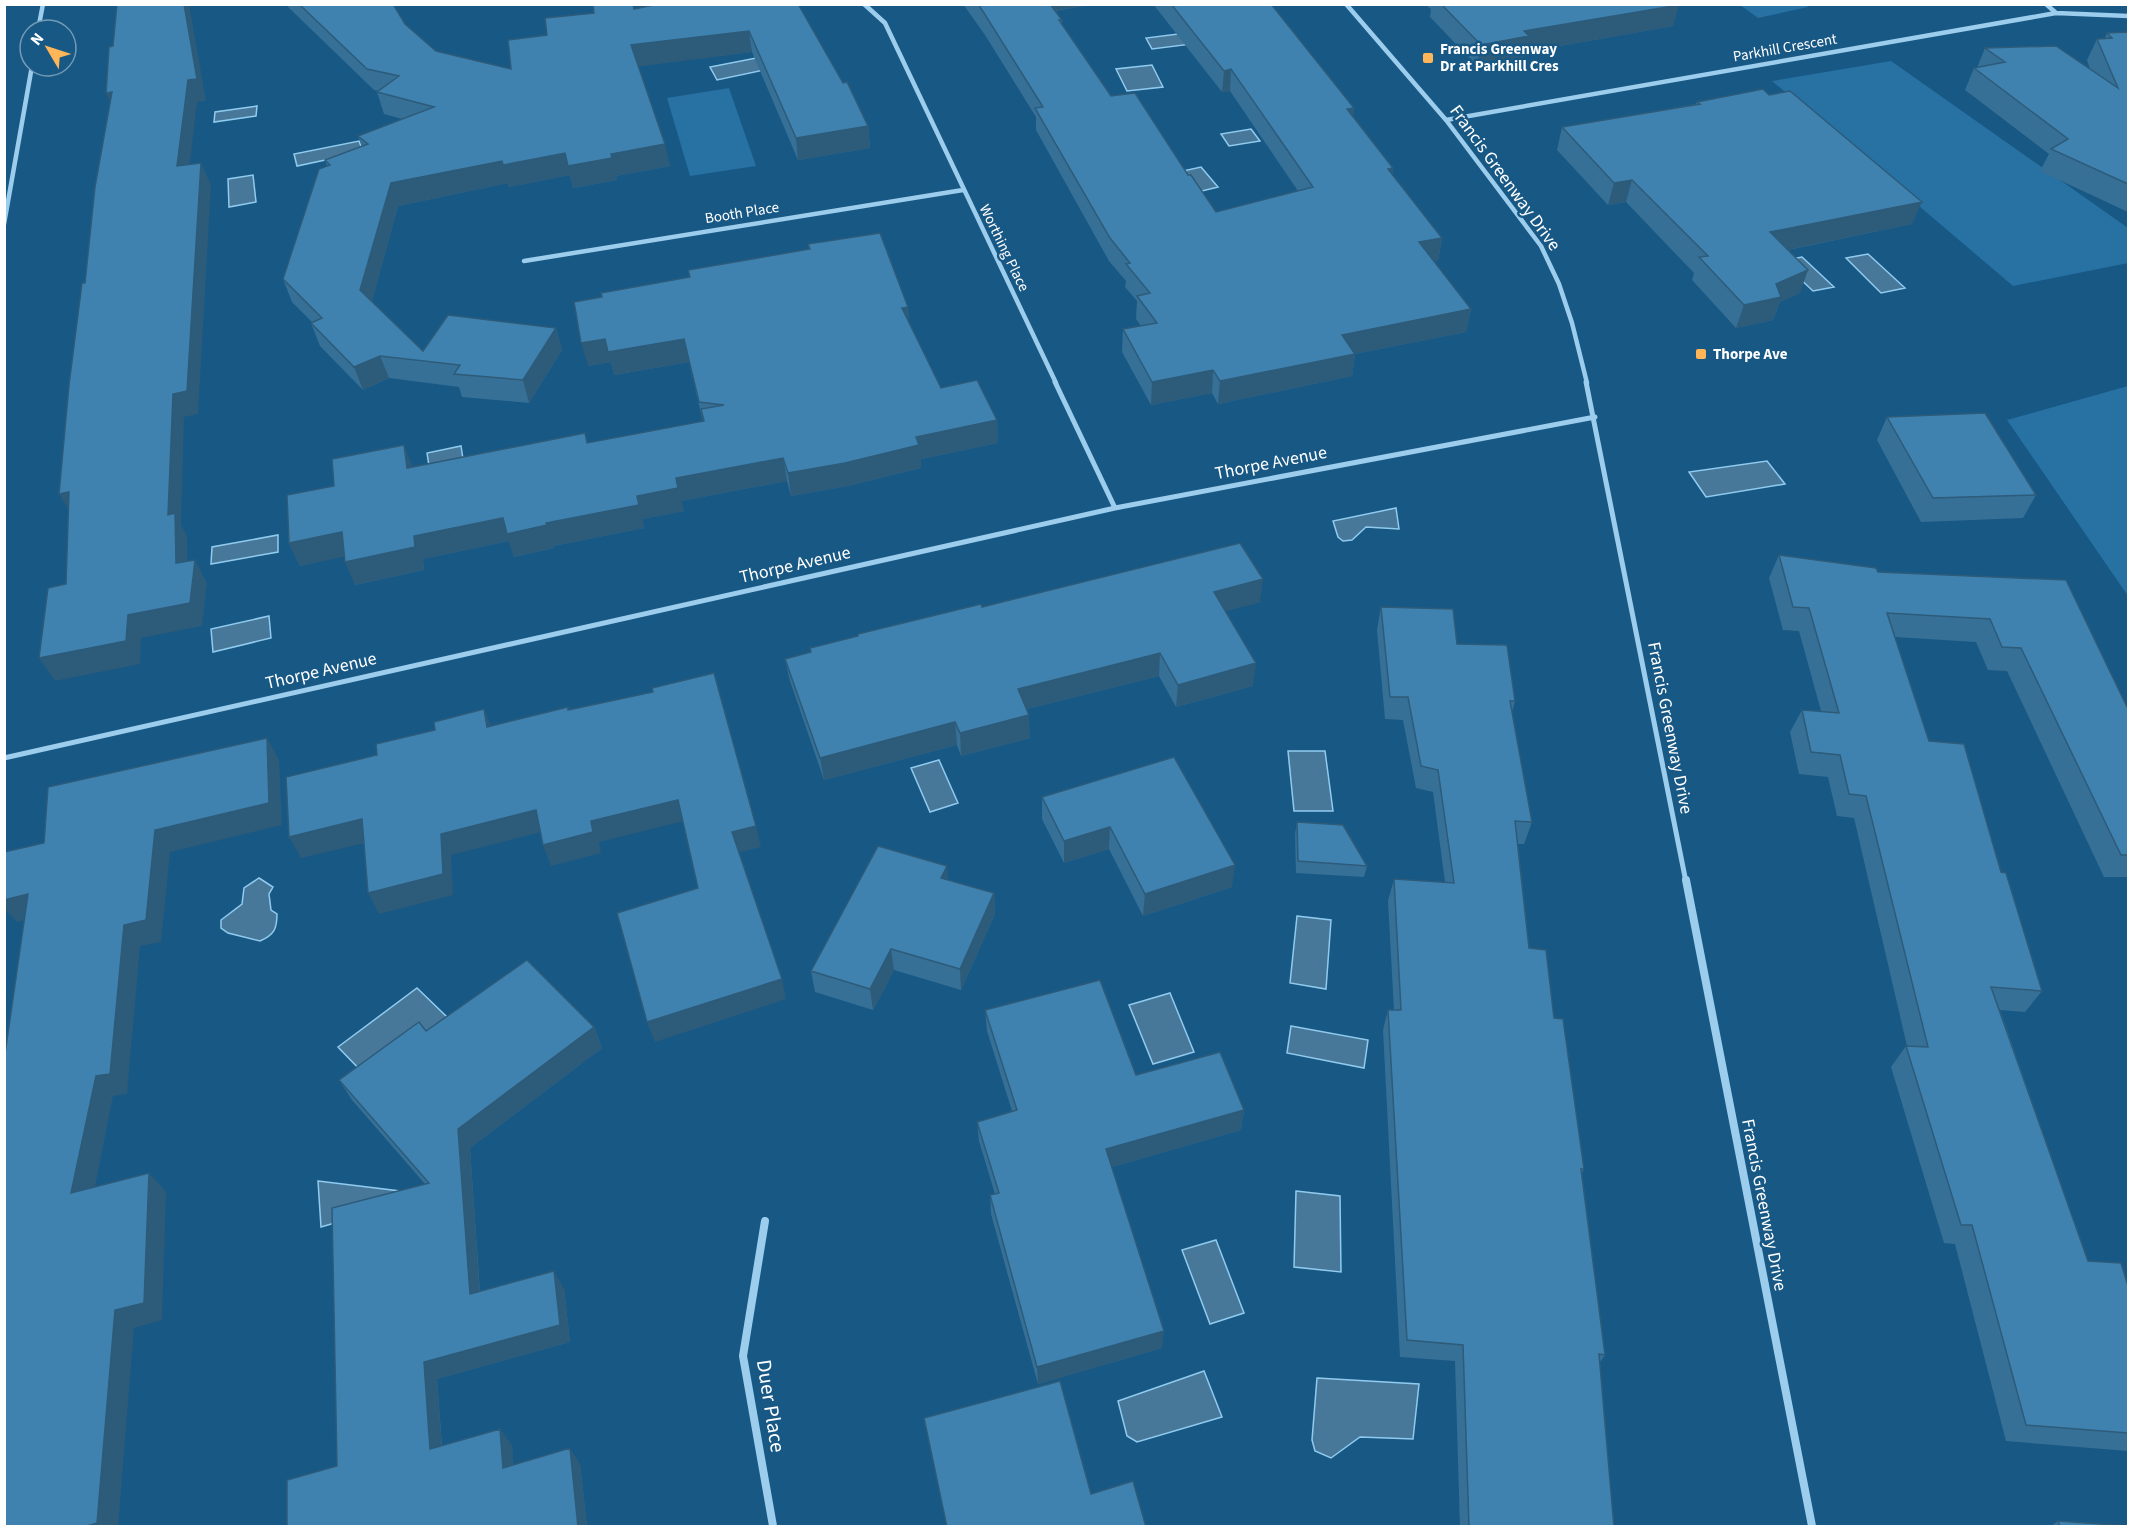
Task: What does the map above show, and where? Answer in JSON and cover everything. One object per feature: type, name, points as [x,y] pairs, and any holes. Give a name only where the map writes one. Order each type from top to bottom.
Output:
[{"type":"street","name":"Worthing Place","points":[[864,4],[885,23],[1115,508]]},
{"type":"street","name":"Francis Greenway Drive","points":[[1346,4],[1446,120],[1540,246],[1558,284],[1572,324],[1595,417],[1812,1527]]},
{"type":"street","points":[[2046,4],[2056,13]]},
{"type":"street","name":"Parkhill Crescent","points":[[1446,120],[2056,13],[2128,16]]},
{"type":"street","points":[[4,224],[30,78]]},
{"type":"street","name":"Booth Place","points":[[524,261],[963,190]]},
{"type":"street","name":"Thorpe Avenue","points":[[4,758],[1115,508],[1595,417]]},
{"type":"street","name":"Duer Place","points":[[765,1221],[743,1356],[773,1527]]},
{"type":"shaded area","points":[[1804,4],[1808,7],[1758,18],[1740,5]]},
{"type":"shaded area","points":[[1186,33],[1192,44],[1152,49],[1146,38]]},
{"type":"shaded area","points":[[766,56],[773,68],[717,80],[710,67]]},
{"type":"shaded area","points":[[1891,61],[2128,228],[2128,263],[2013,286],[1772,81]]},
{"type":"shaded area","points":[[1152,65],[1163,87],[1127,91],[1116,69]]},
{"type":"shaded area","points":[[729,88],[756,166],[690,176],[667,98]]},
{"type":"shaded area","points":[[257,106],[256,116],[214,122],[215,112]]},
{"type":"shaded area","points":[[1251,129],[1260,141],[1229,146],[1221,134]]},
{"type":"shaded area","points":[[359,141],[363,152],[297,166],[294,154]]},
{"type":"shaded area","points":[[1201,167],[1218,187],[1190,194],[1174,173]]},
{"type":"shaded area","points":[[253,175],[256,202],[229,207],[228,179]]},
{"type":"shaded area","points":[[1868,254],[1905,288],[1881,293],[1846,258]]},
{"type":"shaded area","points":[[1802,257],[1834,287],[1813,291],[1781,261]]},
{"type":"shaded area","points":[[2128,386],[2128,596],[2007,420]]},
{"type":"shaded area","points":[[461,446],[466,478],[432,485],[427,453]]},
{"type":"shaded area","points":[[1767,461],[1785,484],[1706,497],[1689,472]]},
{"type":"shaded area","points":[[1396,508],[1399,529],[1366,527],[1352,540],[1343,541],[1338,537],[1333,521]]},
{"type":"shaded area","points":[[278,535],[278,552],[211,564],[212,547]]},
{"type":"shaded area","points":[[269,616],[271,638],[213,652],[211,629]]},
{"type":"shaded area","points":[[1288,751],[1325,751],[1333,811],[1294,811]]},
{"type":"shaded area","points":[[939,760],[958,803],[930,812],[911,768]]},
{"type":"shaded area","points":[[259,878],[273,887],[269,894],[271,910],[277,914],[274,931],[260,941],[228,933],[221,928],[221,920],[242,904],[244,888]]},
{"type":"shaded area","points":[[1297,916],[1331,920],[1326,989],[1290,983]]},
{"type":"shaded area","points":[[417,988],[447,1017],[367,1077],[338,1047]]},
{"type":"shaded area","points":[[1170,993],[1194,1052],[1153,1064],[1129,1005]]},
{"type":"shaded area","points":[[1291,1026],[1368,1040],[1364,1068],[1287,1053]]},
{"type":"shaded area","points":[[318,1181],[400,1191],[400,1204],[321,1227]]},
{"type":"shaded area","points":[[1296,1191],[1340,1196],[1341,1272],[1294,1267]]},
{"type":"shaded area","points":[[1216,1240],[1244,1313],[1210,1324],[1182,1250]]},
{"type":"shaded area","points":[[1204,1371],[1222,1417],[1137,1442],[1127,1436],[1118,1401]]},
{"type":"shaded area","points":[[1317,1378],[1419,1384],[1413,1439],[1360,1437],[1331,1458],[1315,1451],[1312,1440]]},
{"type":"building","points":[[117,4],[184,4],[197,79],[188,80],[177,166],[201,163],[187,391],[173,394],[168,515],[175,513],[176,563],[195,560],[190,603],[128,615],[126,641],[39,658],[48,588],[66,584],[69,492],[59,494],[69,385],[82,283],[85,283],[95,187],[112,92],[106,93],[109,47],[113,46]]},
{"type":"building","points":[[299,4],[393,4],[405,24],[436,51],[511,69],[508,40],[547,35],[545,18],[594,13],[593,4],[633,4],[634,9],[658,4],[798,4],[843,83],[847,82],[868,126],[796,138],[749,31],[631,45],[665,144],[611,154],[612,158],[568,166],[565,153],[503,165],[502,161],[391,183],[360,290],[423,351],[448,315],[556,328],[523,380],[454,374],[460,365],[380,356],[354,367],[311,323],[322,318],[283,279],[319,169],[330,165],[325,160],[368,144],[358,136],[434,107],[377,92],[399,76],[367,69]]},
{"type":"building","points":[[978,4],[1050,4],[1111,96],[1135,93],[1188,175],[1191,175],[1216,212],[1313,187],[1231,69],[1224,71],[1171,4],[1271,4],[1354,108],[1347,109],[1393,168],[1388,169],[1442,238],[1419,242],[1471,309],[1342,335],[1355,354],[1220,381],[1213,370],[1152,382],[1123,329],[1157,323],[1137,296],[1150,293],[1126,264],[1130,263],[1110,238],[1035,108],[1043,107]]},
{"type":"building","points":[[1441,4],[1679,5],[1524,31],[1529,36],[1481,45]]},
{"type":"building","points":[[2128,32],[2128,184],[2051,149],[2068,139],[1974,68],[2005,62],[1985,48],[2056,46],[2118,88],[2097,39],[2112,38],[2107,33]]},
{"type":"building","points":[[1763,89],[1769,95],[1790,91],[1922,202],[1770,232],[1808,270],[1776,284],[1781,297],[1744,305],[1699,257],[1708,256],[1632,180],[1614,183],[1562,127],[1700,104],[1697,102]]},
{"type":"building","points":[[880,233],[908,307],[902,308],[941,388],[977,380],[997,420],[916,437],[919,445],[845,463],[788,473],[783,458],[676,478],[678,488],[637,496],[639,505],[546,523],[547,525],[507,534],[503,518],[414,536],[415,547],[345,562],[342,532],[289,543],[287,495],[334,486],[332,459],[404,445],[407,468],[585,433],[587,443],[704,421],[701,409],[724,405],[699,402],[684,339],[608,352],[605,339],[581,343],[574,302],[602,297],[601,293],[690,277],[688,270],[810,249],[808,244]]},
{"type":"building","points":[[1985,413],[2036,495],[1933,498],[1887,417]]},
{"type":"building","points":[[1240,543],[1263,579],[1214,592],[1256,663],[1178,685],[1160,653],[1018,689],[1029,715],[960,733],[955,722],[820,758],[785,659],[811,652],[810,648],[858,636],[858,634],[981,604],[982,607]]},
{"type":"building","points":[[1779,555],[1876,568],[1878,572],[2066,580],[2128,709],[2128,855],[2121,855],[2021,648],[2002,647],[1990,619],[1887,613],[1929,741],[1964,744],[2001,872],[2006,873],[2042,991],[1991,987],[2088,1261],[2121,1263],[2128,1286],[2128,1433],[2026,1425],[1972,1225],[1961,1225],[1906,1046],[1928,1047],[1866,796],[1849,794],[1840,755],[1811,752],[1802,710],[1839,713],[1809,608],[1793,607]]},
{"type":"building","points":[[1381,607],[1453,609],[1457,644],[1507,645],[1515,701],[1510,701],[1532,822],[1515,821],[1529,948],[1546,950],[1554,1018],[1563,1019],[1584,1169],[1581,1169],[1605,1355],[1599,1354],[1614,1527],[1469,1527],[1463,1345],[1407,1340],[1388,1010],[1401,1010],[1394,879],[1454,883],[1438,770],[1421,766],[1408,697],[1390,697]]},
{"type":"building","points":[[714,673],[756,826],[732,832],[782,979],[647,1022],[617,913],[698,888],[678,800],[591,821],[593,832],[543,845],[536,810],[441,834],[443,874],[368,893],[362,819],[289,837],[286,777],[377,755],[376,744],[435,730],[434,722],[484,709],[487,727],[568,707],[568,710],[653,692],[652,688]]},
{"type":"building","points":[[267,738],[269,803],[155,830],[146,920],[124,925],[110,1074],[96,1076],[71,1193],[149,1173],[144,1303],[115,1310],[97,1523],[84,1527],[4,1527],[4,1061],[28,894],[4,900],[4,852],[44,843],[48,787]]},
{"type":"building","points":[[1174,757],[1235,865],[1145,894],[1110,827],[1064,841],[1042,797]]},
{"type":"building","points":[[1297,822],[1343,825],[1367,866],[1298,861]]},
{"type":"building","points":[[878,846],[947,866],[941,878],[994,893],[960,969],[891,949],[870,989],[811,971]]},
{"type":"building","points":[[527,960],[594,1027],[458,1129],[470,1294],[554,1271],[560,1325],[424,1362],[430,1449],[500,1429],[503,1468],[570,1448],[578,1527],[287,1527],[287,1480],[337,1466],[332,1208],[429,1183],[339,1080],[419,1022],[426,1031]]},
{"type":"building","points":[[1100,980],[1136,1075],[1220,1052],[1244,1110],[1106,1149],[1164,1331],[1037,1367],[990,1195],[999,1193],[977,1122],[1017,1110],[985,1010]]},
{"type":"building","points":[[1060,1381],[1091,1494],[1133,1481],[1146,1527],[947,1527],[924,1418]]},
{"type":"building","points":[[2058,1521],[2128,1526],[2128,1527],[2060,1527]]},
{"type":"place","name":"Francis Greenway Dr at Parkhill Cres","points":[[1428,58]]},
{"type":"place","name":"Thorpe Ave","points":[[1701,354]]}]
